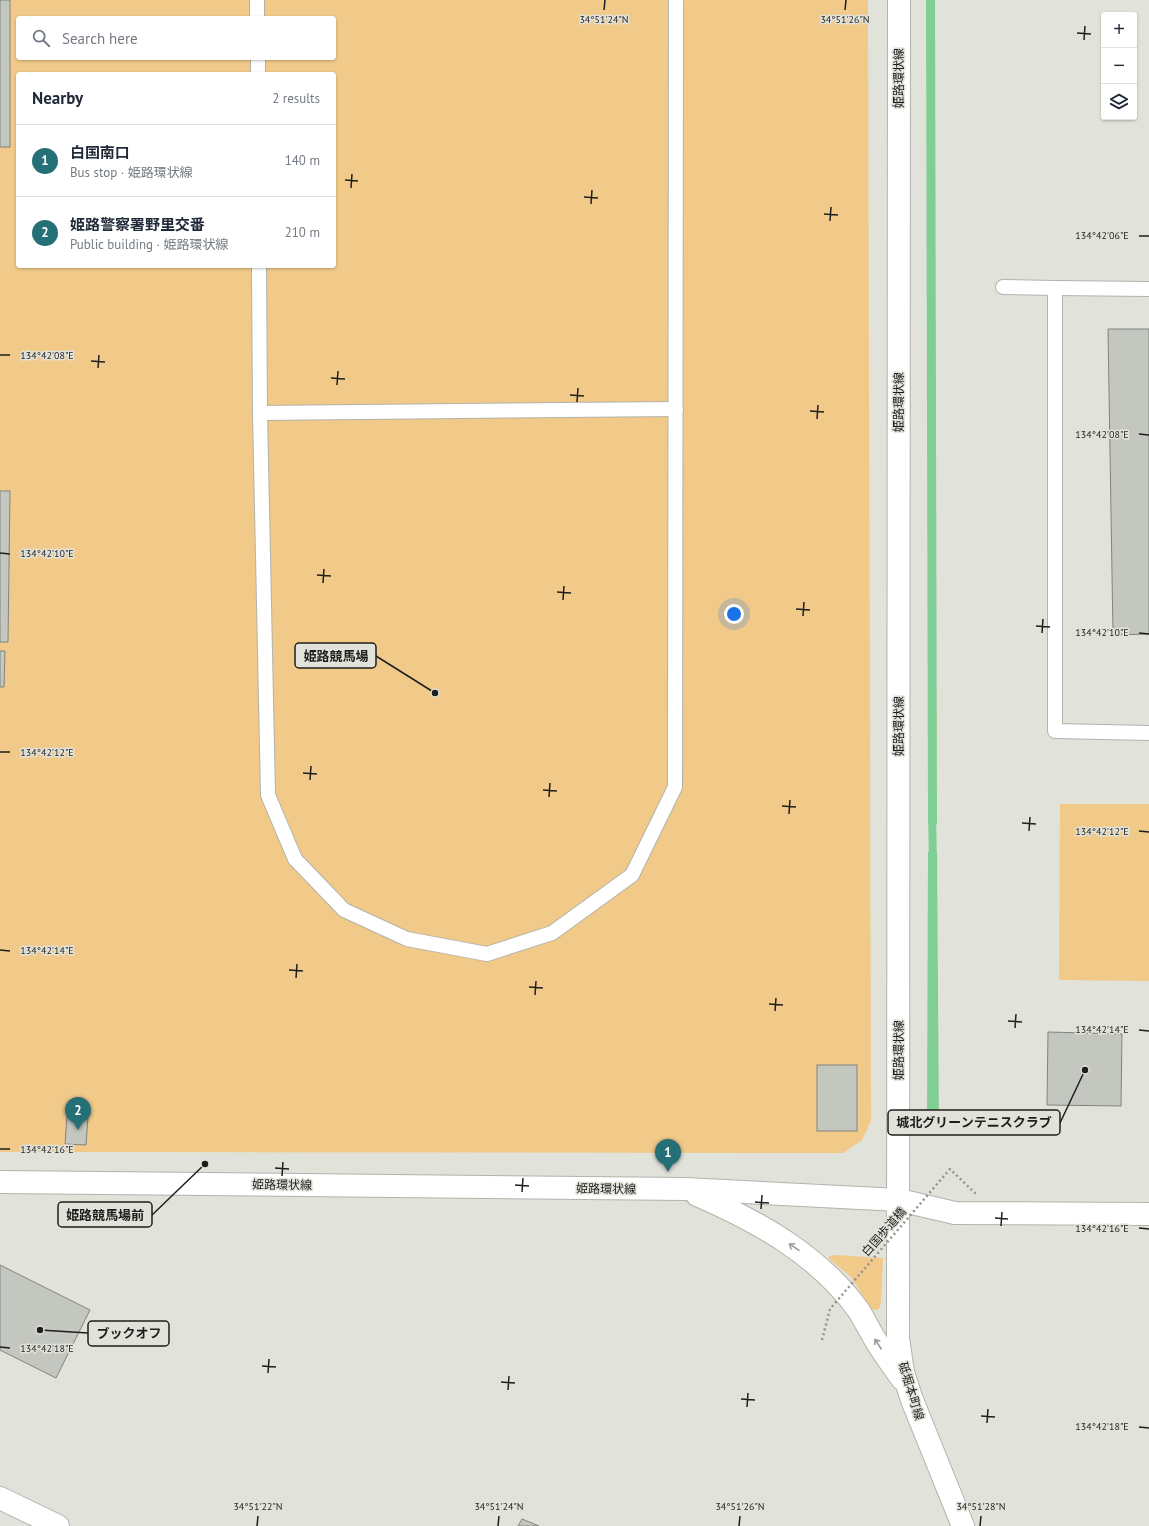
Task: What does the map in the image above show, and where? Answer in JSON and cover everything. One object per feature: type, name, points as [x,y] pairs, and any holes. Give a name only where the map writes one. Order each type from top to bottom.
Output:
[{"type":"main road","name":"姫路環状線","points":[[0,1182],[685,1189],[899,1200],[899,0]]},
{"type":"main road","points":[[685,1189],[730,1209],[766,1229],[795,1247],[818,1264],[859,1312],[876,1341],[908,1388]]},
{"type":"main road","points":[[899,1200],[955,1213],[1149,1214]]},
{"type":"main road","name":"砥堀本町線","points":[[899,1200],[898,1338],[902,1367],[908,1388],[959,1524]]},
{"type":"main road","points":[[0,1498],[58,1526]]},
{"type":"lane","points":[[257,0],[257,16]]},
{"type":"lane","points":[[259,268],[260,414],[268,795],[295,859],[344,910],[407,939],[487,954],[552,933],[632,875],[675,787],[676,0]]},
{"type":"lane","points":[[258,60],[258,72]]},
{"type":"lane","points":[[1003,288],[1149,289]]},
{"type":"lane","points":[[1054,288],[1055,731],[1149,733]]},
{"type":"lane","points":[[260,414],[676,409]]},
{"type":"path","name":"白国歩道橋","points":[[822,1340],[830,1308],[950,1169],[976,1194]]},
{"type":"shaded area","points":[[0,0],[868,0],[871,1121],[862,1140],[843,1153],[0,1152]]},
{"type":"shaded area","points":[[926,0],[935,0],[937,824],[928,824]]},
{"type":"shaded area","points":[[1060,804],[1149,804],[1149,981],[1059,980]]},
{"type":"shaded area","points":[[928,852],[937,852],[939,1128],[927,1128]]},
{"type":"shaded area","points":[[836,1255],[883,1258],[881,1301],[879,1309],[874,1310],[871,1308],[850,1276],[829,1259],[829,1256]]},
{"type":"building","points":[[0,0],[10,0],[10,147],[0,147]]},
{"type":"building","points":[[1108,329],[1149,329],[1149,634],[1113,635]]},
{"type":"building","points":[[0,491],[10,491],[8,642],[0,642]]},
{"type":"building","points":[[0,651],[5,651],[4,687],[0,687]]},
{"type":"building","points":[[1048,1032],[1122,1034],[1121,1106],[1047,1105]]},
{"type":"building","points":[[817,1065],[857,1065],[857,1131],[817,1131]]},
{"type":"building","points":[[67,1116],[88,1117],[86,1145],[65,1144]]},
{"type":"building","points":[[0,1265],[90,1310],[56,1378],[0,1350]]},
{"type":"building","points":[[522,1519],[539,1526],[518,1526]]},
{"type":"waterway","points":[[932,814],[933,862]]},
{"type":"place","name":"姫路競馬場","points":[[435,693]]},
{"type":"place","name":"城北グリーンテニスクラブ","points":[[1085,1070]]},
{"type":"place","name":"姫路警察署野里交番","points":[[78,1130]]},
{"type":"place","name":"姫路競馬場前","points":[[205,1164]]},
{"type":"place","name":"白国南口","points":[[668,1172]]},
{"type":"place","name":"ブックオフ","points":[[40,1330]]}]
